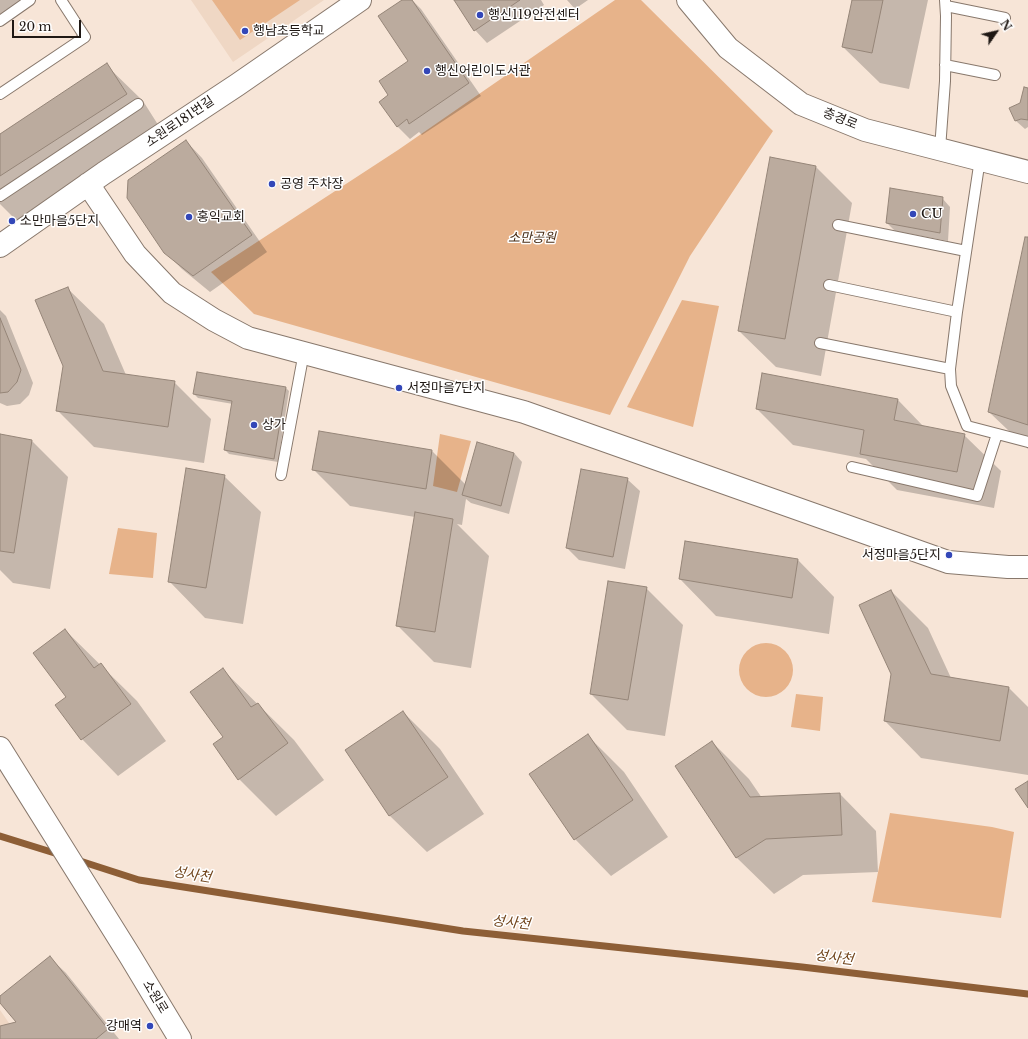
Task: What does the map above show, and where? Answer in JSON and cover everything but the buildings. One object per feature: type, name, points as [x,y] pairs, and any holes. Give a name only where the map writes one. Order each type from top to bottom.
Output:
[{"type":"street","name":"소원로181번길","points":[[0,246],[88,184],[360,0]]},
{"type":"street","name":"충경로","points":[[688,0],[728,48],[801,104],[865,130],[1028,172]]},
{"type":"street","points":[[88,184],[135,254],[172,293],[214,320],[248,338],[524,412],[948,562],[1008,567],[1028,567]]},
{"type":"street","name":"소원로","points":[[0,748],[180,1039]]},
{"type":"lane","points":[[0,21],[30,0]]},
{"type":"lane","points":[[0,94],[85,36],[61,0]]},
{"type":"lane","points":[[940,149],[945,65],[946,3],[1005,18]]},
{"type":"lane","points":[[945,65],[995,75]]},
{"type":"lane","points":[[0,196],[138,104]]},
{"type":"lane","points":[[980,160],[957,312],[950,369],[951,386],[967,426],[1028,442]]},
{"type":"lane","points":[[838,225],[966,251]]},
{"type":"lane","points":[[830,285],[957,312]]},
{"type":"lane","points":[[820,343],[950,369]]},
{"type":"lane","points":[[281,475],[304,352]]},
{"type":"lane","points":[[852,467],[977,496],[997,434]]},
{"type":"shaded area","name":"행남초등학교","points":[[191,0],[324,0],[233,62]]},
{"type":"shaded area","points":[[0,1010],[20,1039],[0,1039]]},
{"type":"green space","points":[[212,0],[300,0],[240,40]]},
{"type":"green space","name":"소만공원","points":[[615,0],[641,0],[773,131],[690,256],[610,415],[254,314],[211,272],[398,150]]},
{"type":"green space","points":[[682,300],[719,306],[693,427],[627,407]]},
{"type":"green space","points":[[440,434],[471,441],[457,492],[433,486]]},
{"type":"green space","points":[[118,528],[157,533],[153,578],[109,574]]},
{"type":"green space","points":[[766,643],[776,645],[785,651],[791,660],[793,670],[791,680],[785,689],[776,695],[766,697],[756,695],[747,689],[741,680],[739,670],[741,660],[747,651],[756,645]]},
{"type":"green space","points":[[796,694],[823,697],[820,731],[791,727]]},
{"type":"green space","points":[[890,813],[992,827],[1014,832],[1001,918],[872,902]]},
{"type":"waterway","name":"성사천","points":[[0,836],[61,855]]},
{"type":"waterway","name":"성사천","points":[[77,860],[139,880],[463,931],[802,967],[1028,994]]},
{"type":"place","name":"행신119안전센터","points":[[480,15]]},
{"type":"place","name":"행남초등학교","points":[[245,31]]},
{"type":"place","name":"행신어린이도서관","points":[[427,71]]},
{"type":"place","name":"공영 주차장","points":[[272,184]]},
{"type":"place","name":"CU","points":[[913,214]]},
{"type":"place","name":"홍익교회","points":[[189,217]]},
{"type":"place","name":"소만마을5단지","points":[[12,221]]},
{"type":"place","name":"서정마을7단지","points":[[399,388]]},
{"type":"place","name":"상가","points":[[254,425]]},
{"type":"place","name":"서정마을5단지","points":[[949,555]]},
{"type":"place","name":"강매역","points":[[150,1026]]}]
